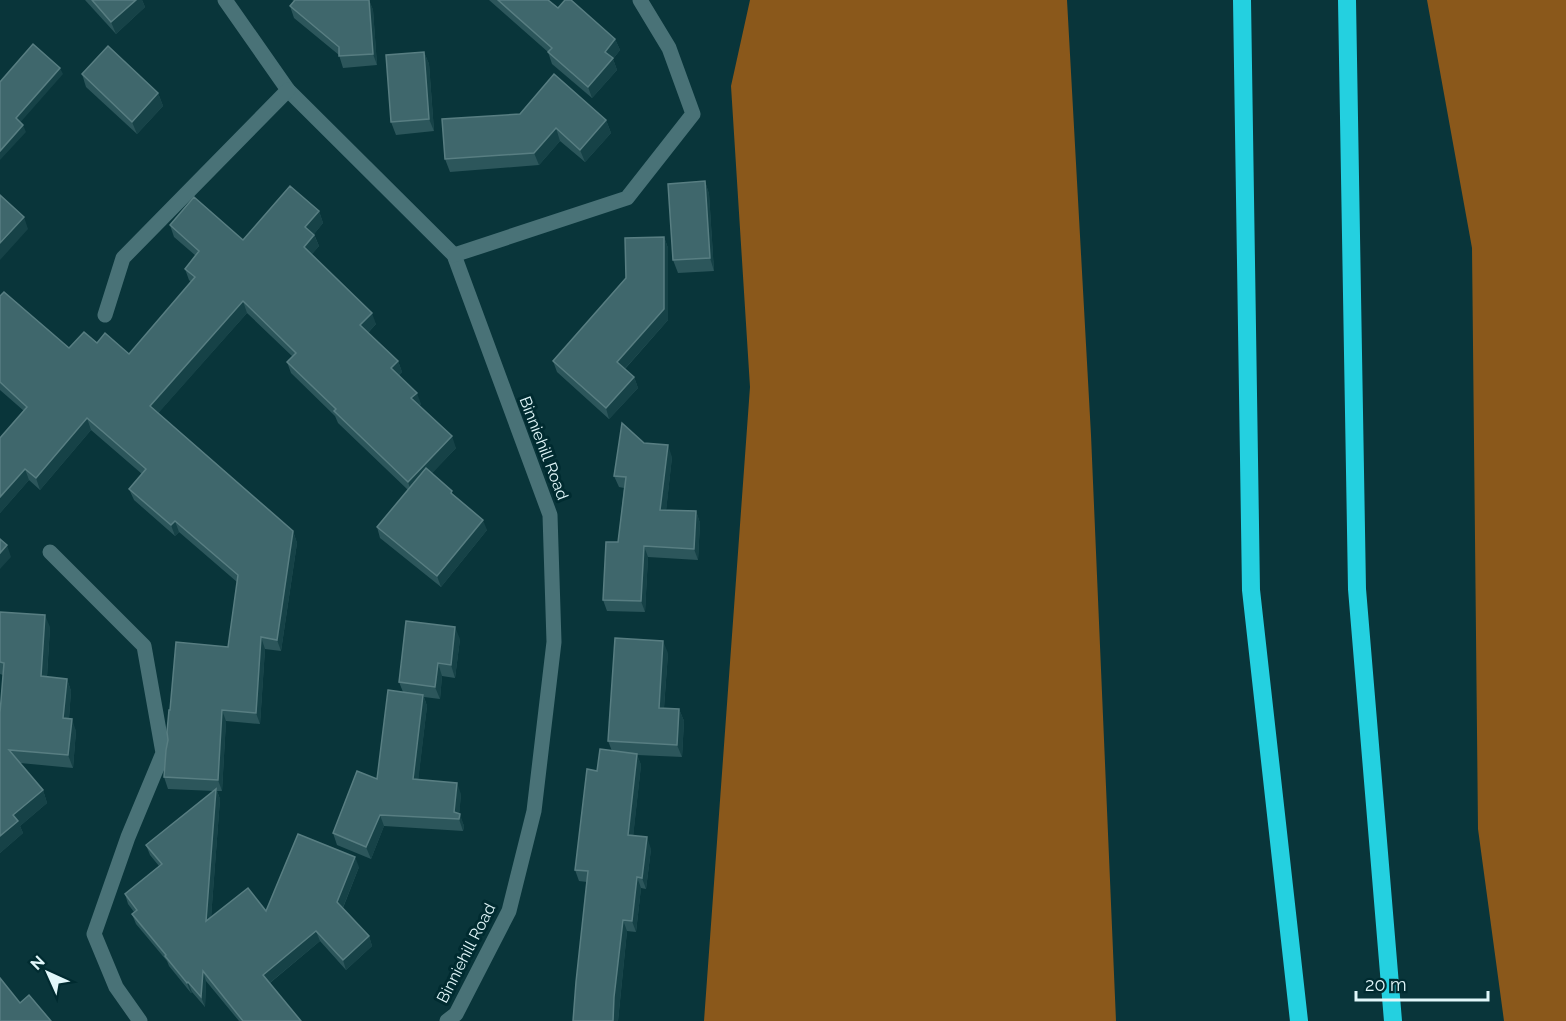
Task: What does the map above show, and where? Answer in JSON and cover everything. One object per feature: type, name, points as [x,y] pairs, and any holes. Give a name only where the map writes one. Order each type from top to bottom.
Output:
[{"type":"highway","points":[[1242,0],[1251,590],[1299,1021]]},
{"type":"highway","points":[[1347,0],[1357,589],[1393,1021]]},
{"type":"street","name":"Binniehill Road","points":[[225,0],[288,90],[454,255],[550,514],[554,642],[534,811],[509,911],[456,1014],[447,1021]]},
{"type":"street","points":[[454,255],[627,198],[693,114],[669,48],[640,0]]},
{"type":"street","points":[[105,315],[123,258],[288,90]]},
{"type":"street","points":[[50,552],[144,646],[163,753],[128,837],[94,934],[116,987],[140,1021]]},
{"type":"shaded area","points":[[750,0],[1067,0],[1091,435],[1116,1021],[704,1021],[750,387],[731,86]]},
{"type":"shaded area","points":[[1427,0],[1566,0],[1566,1021],[1504,1021],[1478,829],[1472,248]]},
{"type":"building","points":[[92,0],[136,0],[111,22]]},
{"type":"building","points":[[295,0],[369,0],[373,54],[339,56],[339,47],[290,6]]},
{"type":"building","points":[[498,0],[548,0],[558,8],[565,0],[571,0],[615,39],[605,52],[613,58],[588,87],[548,52],[552,48]]},
{"type":"building","points":[[33,44],[60,68],[16,118],[23,125],[0,151],[0,82]]},
{"type":"building","points":[[108,46],[158,93],[132,122],[82,74]]},
{"type":"building","points":[[424,52],[429,119],[391,122],[386,55]]},
{"type":"building","points":[[554,74],[606,120],[580,150],[556,128],[534,153],[445,159],[442,119],[520,114]]},
{"type":"building","points":[[705,181],[710,258],[673,260],[668,184]]},
{"type":"building","points":[[290,186],[319,211],[305,227],[314,235],[304,247],[372,313],[360,325],[398,361],[391,368],[417,393],[411,398],[452,436],[408,482],[287,362],[296,353],[243,301],[150,406],[293,531],[277,640],[261,637],[256,713],[222,710],[218,780],[164,777],[176,642],[228,647],[238,575],[175,521],[171,525],[129,489],[146,469],[87,418],[36,478],[25,469],[0,497],[0,438],[27,407],[0,382],[0,296],[4,292],[69,348],[84,332],[97,343],[105,333],[129,354],[195,277],[185,269],[199,251],[170,225],[194,197],[243,240]]},
{"type":"building","points":[[0,195],[24,217],[0,243]]},
{"type":"building","points":[[664,237],[664,309],[617,362],[634,377],[606,408],[553,361],[626,278],[625,238]]},
{"type":"building","points":[[622,423],[644,443],[668,445],[660,510],[696,511],[694,549],[644,546],[641,601],[603,600],[606,542],[618,542],[626,477],[614,476]]},
{"type":"building","points":[[426,468],[483,520],[437,576],[377,527]]},
{"type":"building","points":[[0,539],[7,545],[0,553]]},
{"type":"building","points":[[0,612],[45,615],[41,676],[67,679],[63,718],[72,719],[68,755],[9,750],[43,790],[13,815],[18,821],[0,836],[0,713],[4,663],[0,662]]},
{"type":"building","points":[[406,621],[455,627],[451,665],[438,663],[435,687],[399,682]]},
{"type":"building","points":[[615,638],[663,641],[659,708],[679,709],[677,745],[608,741]]},
{"type":"building","points":[[388,690],[423,695],[413,779],[457,783],[454,812],[460,814],[459,819],[380,815],[366,847],[333,833],[357,771],[377,779]]},
{"type":"building","points":[[600,749],[637,754],[628,835],[647,837],[642,878],[637,877],[632,921],[623,920],[613,1021],[573,1021],[588,871],[575,870],[587,769],[597,771]]},
{"type":"building","points":[[216,789],[206,921],[248,888],[266,911],[298,834],[355,857],[337,902],[369,936],[343,960],[316,931],[263,975],[301,1021],[243,1021],[203,971],[201,997],[187,983],[132,914],[137,910],[125,894],[162,864],[146,845]]},
{"type":"building","points":[[0,978],[20,1003],[29,995],[51,1021],[0,1021]]}]
